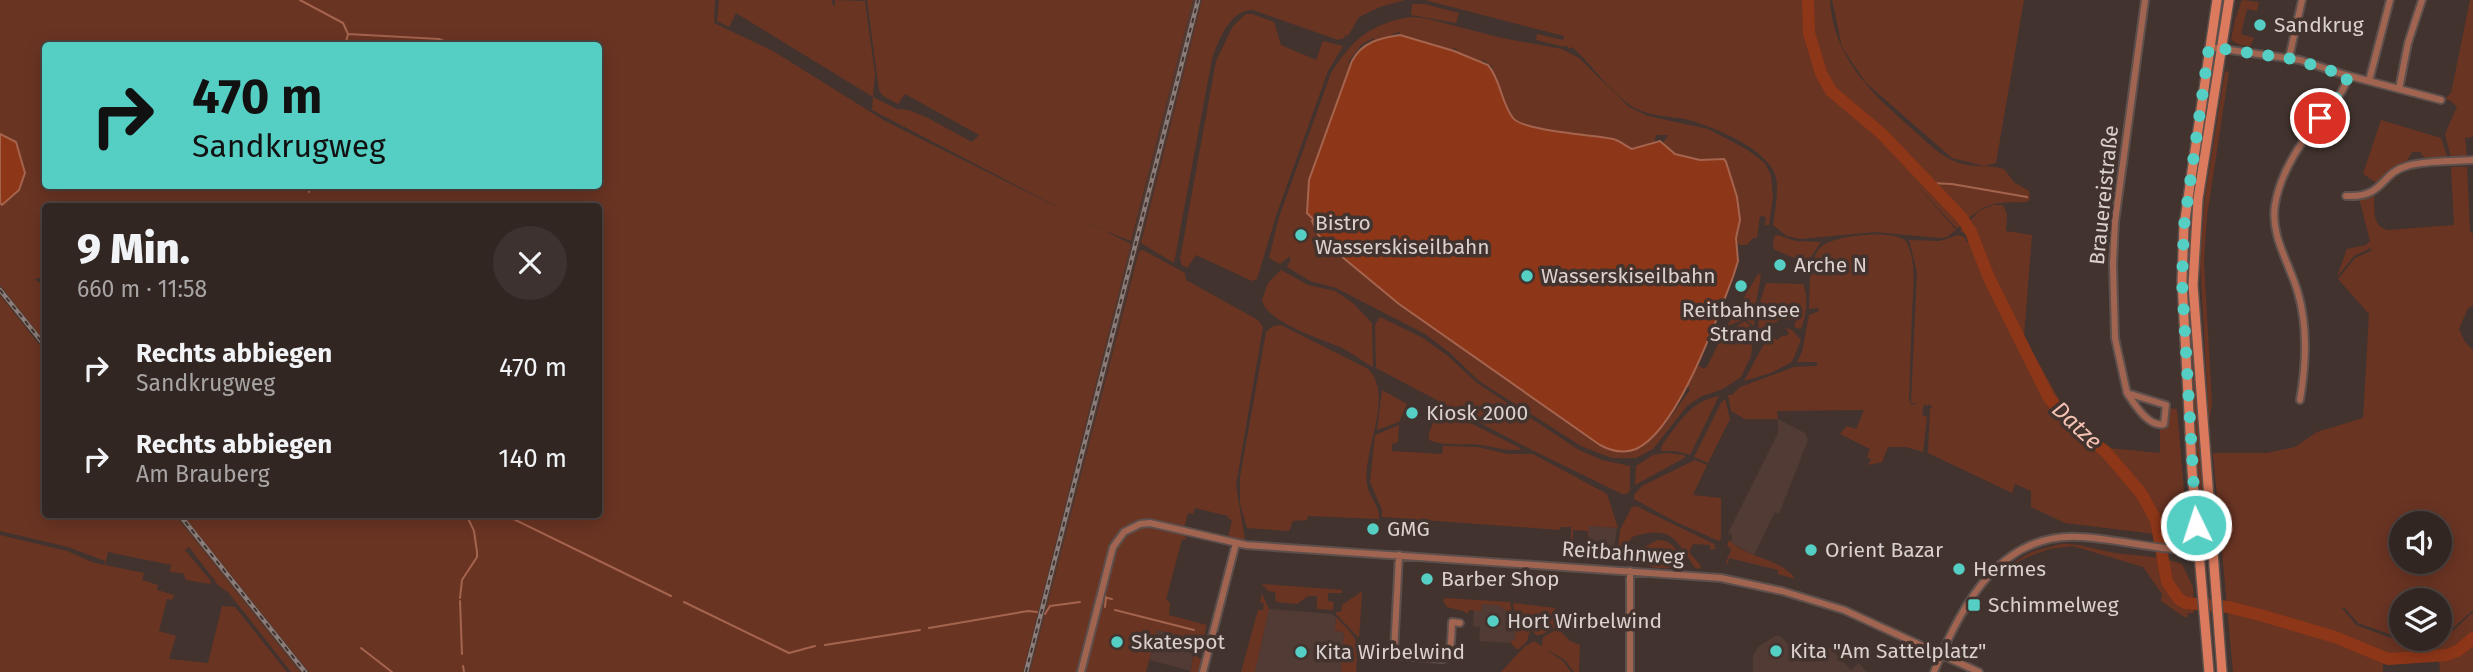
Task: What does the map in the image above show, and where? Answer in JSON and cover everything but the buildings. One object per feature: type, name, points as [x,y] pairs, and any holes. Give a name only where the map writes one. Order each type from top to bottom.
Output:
[{"type":"main road","points":[[2209,672],[2182,281],[2184,226],[2217,0]]},
{"type":"main road","points":[[2222,672],[2193,285],[2198,199],[2229,0]]},
{"type":"main road","points":[[2199,550],[2212,549]]},
{"type":"street","name":"Brauereistraße","points":[[2127,393],[2166,405],[2164,424],[2158,426],[2151,423],[2127,393],[2115,338],[2115,222],[2145,0]]},
{"type":"street","points":[[2289,58],[2302,0]]},
{"type":"street","points":[[2369,81],[2390,0]]},
{"type":"street","points":[[2399,89],[2408,43],[2422,0]]},
{"type":"street","points":[[2209,47],[2289,58],[2441,100]]},
{"type":"street","points":[[2300,400],[2305,355],[2302,313],[2298,291],[2278,239],[2275,204],[2294,155],[2339,96],[2348,76]]},
{"type":"street","points":[[2346,196],[2358,196],[2378,189],[2391,174],[2408,165],[2473,160]]},
{"type":"street","name":"Reitbahnweg","points":[[1081,672],[1116,541],[1124,532],[1140,524],[1150,523],[1246,545],[1721,578],[1782,590],[1864,618],[1979,672]]},
{"type":"street","points":[[1934,672],[1961,615],[1979,586],[1998,565],[2018,551],[2043,540],[2070,536],[2199,550]]},
{"type":"street","points":[[1203,672],[1236,543]]},
{"type":"street","points":[[1399,555],[1394,652],[1402,656],[1443,659],[1449,655],[1452,622],[1460,623]]},
{"type":"street","points":[[1630,570],[1630,672]]},
{"type":"shaded area","points":[[0,0],[715,0],[714,23],[773,51],[885,121],[1131,244],[1023,672],[309,672],[185,518],[602,518],[602,203],[42,203],[42,278],[34,279],[42,284],[42,338],[0,285],[0,203],[3,205],[24,166],[16,142],[0,134]]},
{"type":"shaded area","points":[[719,0],[832,0],[833,6],[835,0],[865,1],[875,74],[873,97],[736,13],[729,27],[717,21]]},
{"type":"shaded area","points":[[867,0],[1193,0],[1131,241],[1098,228],[872,110],[873,97],[897,109],[909,110],[928,118],[972,142],[979,135],[905,94],[898,104],[883,96],[879,90]]},
{"type":"shaded area","points":[[1193,0],[1202,0],[1030,672],[1023,672]]},
{"type":"shaded area","points":[[1202,0],[1405,0],[1380,7],[1359,17],[1348,36],[1338,40],[1253,10],[1245,11],[1232,20],[1226,27],[1212,59],[1174,263],[1141,243]]},
{"type":"shaded area","points":[[1425,0],[1830,0],[1838,39],[1846,56],[1881,100],[1941,153],[1965,164],[2004,169],[2014,182],[2029,191],[2030,199],[2027,202],[1988,206],[1957,229],[1914,182],[1956,230],[1947,237],[1875,232],[1800,239],[1787,236],[1773,225],[1777,195],[1776,177],[1771,166],[1751,148],[1696,122],[1652,114],[1633,107],[1616,94],[1572,47],[1569,49],[1566,45],[1565,47],[1536,40],[1537,34],[1563,40],[1564,36]]},
{"type":"shaded area","points":[[1832,0],[2024,0],[1996,163],[1984,166],[1952,158],[1866,83],[1842,47]]},
{"type":"shaded area","points":[[2242,0],[2259,2],[2257,11],[2247,9],[2241,34],[2254,38],[2250,46],[2231,40]]},
{"type":"shaded area","points":[[2470,0],[2473,0],[2473,137],[2465,138],[2467,158],[2451,158],[2445,134],[2457,107],[2445,99],[2451,93]]},
{"type":"shaded area","points":[[1412,4],[1424,4],[1459,13],[1456,23],[1411,15]]},
{"type":"shaded area","points":[[1246,14],[1274,22],[1281,45],[1316,60],[1323,41],[1343,46],[1328,71],[1276,216],[1257,279],[1252,281],[1196,255],[1187,268],[1182,265],[1180,259],[1216,61],[1233,26]]},
{"type":"shaded area","points":[[1424,18],[1502,38],[1562,49],[1579,58],[1629,107],[1648,116],[1708,129],[1746,149],[1765,163],[1771,176],[1773,196],[1769,225],[1765,225],[1766,217],[1760,216],[1757,238],[1753,238],[1747,245],[1741,245],[1730,240],[1706,182],[1662,145],[1668,135],[1656,135],[1652,154],[1520,149],[1490,73],[1493,67],[1483,60],[1481,65],[1456,52],[1457,49],[1453,48],[1452,54],[1400,40],[1400,32],[1392,34],[1392,39],[1375,43],[1374,38],[1362,44],[1348,62],[1351,64],[1337,103],[1664,423],[1663,427],[1690,390],[1688,386],[1684,392],[1696,364],[1704,369],[1707,367],[1726,328],[1734,328],[1745,321],[1754,329],[1751,356],[1741,377],[1687,406],[1653,449],[1636,458],[1612,458],[1581,446],[1479,381],[1425,334],[1336,288],[1310,281],[1287,267],[1291,259],[1289,257],[1280,264],[1269,258],[1279,217],[1331,73],[1355,42],[1374,29],[1397,20]],"holes":[[[1352,265],[1468,340],[1461,347],[1453,342]]]},
{"type":"shaded area","points":[[1400,35],[1454,51],[1488,65],[1509,112],[1519,122],[1544,129],[1613,139],[1632,149],[1660,141],[1675,154],[1700,160],[1724,159],[1726,162],[1737,197],[1740,220],[1736,238],[1738,261],[1733,277],[1681,398],[1652,438],[1636,449],[1617,451],[1600,445],[1399,304],[1319,236],[1312,221],[1314,220],[1307,213],[1309,180],[1352,61],[1366,45]]},
{"type":"shaded area","points":[[2209,69],[2214,70],[2193,203],[2189,250],[2190,312],[2207,525],[2202,525],[2186,281],[2188,227]]},
{"type":"shaded area","points":[[2225,71],[2229,72],[2207,216],[2204,261],[2212,403],[2209,421],[2200,262],[2205,197]]},
{"type":"shaded area","points":[[2381,120],[2441,138],[2448,159],[2426,160],[2420,152],[2412,152],[2405,164],[2380,185],[2363,174]]},
{"type":"shaded area","points":[[0,134],[16,142],[25,173],[19,190],[2,205],[0,203]]},
{"type":"shaded area","points":[[2451,167],[2467,167],[2470,231],[2473,234],[2473,306],[2468,308],[2459,329],[2465,342],[2473,350],[2473,610],[2452,628],[2452,588],[2389,588],[2389,634],[2358,623],[2342,608],[2356,625],[2389,637],[2389,651],[2452,651],[2452,631],[2473,612],[2473,672],[2440,672],[2439,661],[2383,664],[2383,672],[2233,672],[2213,453],[2267,453],[2295,447],[2317,432],[2363,418],[2369,314],[2338,279],[2355,258],[2371,251],[2371,248],[2354,256],[2337,277],[2347,249],[2366,245],[2370,241],[2359,198],[2374,193],[2376,220],[2388,230],[2454,225]]},
{"type":"shaded area","points":[[1993,205],[2003,205],[2007,214],[2006,231],[2032,235],[2024,337],[2060,401],[2108,448],[2160,453],[2160,429],[2168,422],[2169,408],[2177,409],[2186,514],[2185,527],[2179,537],[2065,523],[2031,507],[2031,491],[2015,484],[2012,493],[1928,453],[1930,408],[1933,407],[1928,404],[1924,404],[1922,415],[1927,417],[1923,452],[1906,447],[1888,447],[1882,462],[1868,465],[1871,459],[1867,457],[1870,449],[1840,434],[1847,426],[1856,429],[1864,410],[1777,411],[1778,419],[1745,419],[1731,411],[1728,395],[1732,395],[1740,387],[1794,367],[1817,366],[1817,362],[1797,362],[1802,352],[1809,315],[1819,311],[1818,308],[1809,309],[1813,260],[1816,253],[1827,243],[1866,235],[1902,238],[1910,251],[1914,277],[1909,399],[1911,405],[1918,403],[1911,403],[1917,272],[1909,240],[1940,241],[1958,235],[1970,242],[1967,235],[1960,231],[1979,211]]},
{"type":"shaded area","points":[[1777,235],[1796,241],[1821,242],[1807,267],[1798,267],[1797,259],[1773,247],[1774,237]]},
{"type":"shaded area","points":[[1143,250],[1185,273],[1186,280],[1258,320],[1263,327],[1236,485],[1245,540],[1228,538],[1232,520],[1228,516],[1195,508],[1193,514],[1188,513],[1184,528],[1140,521],[1127,527],[1110,542],[1076,672],[1030,672],[1139,251]]},
{"type":"shaded area","points":[[1281,270],[1308,285],[1335,291],[1353,303],[1372,323],[1373,367],[1340,347],[1283,322],[1265,308],[1262,300],[1268,283]]},
{"type":"shaded area","points":[[1758,274],[1761,275],[1754,326],[1745,319],[1727,326]]},
{"type":"shaded area","points":[[1766,283],[1803,284],[1806,295],[1805,312],[1801,329],[1794,327],[1796,320],[1780,319],[1767,328],[1765,337],[1758,343],[1759,306]]},
{"type":"shaded area","points":[[0,295],[42,348],[42,518],[177,518],[300,672],[291,672],[189,547],[185,550],[211,581],[210,584],[186,580],[183,573],[170,572],[171,565],[108,552],[105,565],[144,573],[142,580],[158,585],[157,590],[174,595],[172,600],[167,599],[159,631],[176,636],[169,659],[208,663],[222,606],[235,607],[287,672],[0,672],[0,535],[67,551],[104,565],[105,561],[68,547],[0,531]]},
{"type":"shaded area","points":[[1380,317],[1423,338],[1448,356],[1477,383],[1579,450],[1602,460],[1630,466],[1630,490],[1627,494],[1622,494],[1376,368],[1375,325]]},
{"type":"shaded area","points":[[1281,325],[1368,369],[1376,380],[1378,408],[1367,484],[1379,519],[1308,516],[1307,520],[1293,521],[1289,531],[1247,528],[1240,504],[1240,477],[1266,332],[1273,326]]},
{"type":"shaded area","points":[[1785,328],[1792,330],[1801,340],[1792,362],[1771,373],[1744,381],[1765,342],[1763,340],[1777,340],[1783,335],[1785,337],[1789,333]]},
{"type":"shaded area","points":[[1382,390],[1407,404],[1399,422],[1377,430]]},
{"type":"shaded area","points":[[1719,396],[1690,455],[1661,451],[1662,445],[1686,414],[1700,403]]},
{"type":"shaded area","points":[[1725,399],[1730,419],[1708,463],[1694,457]]},
{"type":"shaded area","points":[[1439,407],[1522,449],[1448,444],[1429,440]]},
{"type":"shaded area","points":[[1778,419],[1805,433],[1808,440],[1779,514],[1775,512],[1754,555],[1731,543],[1732,535],[1728,533],[1778,433]]},
{"type":"shaded area","points":[[1399,425],[1398,442],[1392,444],[1392,451],[1442,454],[1443,446],[1478,447],[1507,454],[1533,454],[1607,494],[1618,528],[1589,526],[1589,554],[1588,531],[1573,530],[1573,545],[1577,546],[1577,554],[1567,553],[1568,545],[1571,545],[1571,527],[1561,527],[1560,530],[1382,517],[1382,510],[1370,482],[1375,435]]},
{"type":"shaded area","points":[[1666,453],[1686,457],[1635,485],[1636,466],[1653,455]]},
{"type":"shaded area","points":[[1695,460],[1707,465],[1693,495],[1721,498],[1719,541],[1634,499],[1642,486]]},
{"type":"shaded area","points":[[1636,506],[1714,544],[1716,549],[1710,549],[1710,545],[1693,544],[1689,552],[1701,566],[1700,569],[1695,568],[1676,541],[1663,533],[1654,533],[1632,537],[1624,549],[1623,557],[1617,557],[1620,530],[1632,507]]},
{"type":"shaded area","points":[[177,518],[185,518],[309,672],[300,672]]},
{"type":"shaded area","points":[[1144,526],[1185,534],[1186,540],[1182,539],[1166,600],[1170,602],[1169,615],[1207,625],[1198,658],[1203,659],[1200,672],[1191,672],[1194,647],[1190,644],[1191,638],[1157,630],[1146,672],[1085,672],[1118,544],[1129,532]]},
{"type":"shaded area","points":[[1589,526],[1617,528],[1613,556],[1589,554]]},
{"type":"shaded area","points":[[1657,540],[1673,546],[1683,562],[1680,566],[1656,568],[1644,564],[1635,556],[1636,552]]},
{"type":"shaded area","points":[[1729,540],[1745,551],[1782,567],[1795,579],[1778,574],[1778,570],[1729,558],[1728,564],[1726,562],[1731,550],[1727,545]]},
{"type":"shaded area","points":[[2061,544],[2153,557],[2182,564],[2193,587],[2194,613],[2188,613],[2187,617],[2184,617],[2161,601],[2162,594],[2143,567],[2073,546],[2050,549],[2015,563],[2005,573],[2001,571],[2031,552]]},
{"type":"shaded area","points":[[1262,584],[1342,590],[1342,593],[1328,593],[1328,601],[1334,602],[1333,610],[1317,609],[1317,596],[1308,596],[1297,604],[1276,602],[1275,592],[1268,591]]},
{"type":"shaded area","points":[[1361,592],[1359,638],[1336,612],[1341,612],[1342,605]]},
{"type":"shaded area","points":[[1262,594],[1269,609],[1255,672],[1241,672],[1258,610],[1263,610],[1264,604],[1260,602]]},
{"type":"shaded area","points":[[1445,598],[1510,602],[1512,613],[1530,630],[1527,641],[1519,649],[1510,642],[1515,639],[1516,624],[1510,618],[1510,613],[1498,605],[1482,604],[1481,611],[1469,610],[1468,614],[1447,607],[1443,601]]},
{"type":"shaded area","points":[[1514,603],[1555,608],[1556,628],[1536,635],[1516,612]]},
{"type":"shaded area","name":"Hort Wirbelwind","points":[[1482,604],[1498,605],[1510,613],[1510,618],[1516,624],[1515,639],[1509,643],[1479,641],[1480,627],[1473,626],[1474,610],[1481,610]]},
{"type":"shaded area","name":"Kita Wirbelwind","points":[[1269,609],[1332,614],[1336,617],[1335,631],[1344,632],[1341,672],[1255,672]]},
{"type":"shaded area","points":[[1336,617],[1356,641],[1356,672],[1341,672],[1344,632],[1335,631]]},
{"type":"shaded area","points":[[1558,629],[1570,641],[1580,645],[1579,672],[1574,672],[1565,660],[1542,647],[1543,637]]},
{"type":"shaded area","points":[[1156,630],[1191,638],[1190,644],[1194,646],[1191,671],[1149,660]]},
{"type":"shaded area","name":"Kita \"Am Sattelplatz\"","points":[[1775,636],[1780,636],[1807,662],[1816,659],[1829,647],[1851,670],[1859,663],[1867,672],[1753,672],[1753,656],[1758,647]]},
{"type":"shaded area","points":[[1534,641],[1564,662],[1571,672],[1501,672],[1524,647]]},
{"type":"waterway","points":[[300,0],[343,23],[348,34],[346,42]]},
{"type":"waterway","name":"Datze","points":[[1808,0],[1809,33],[1821,73],[1831,91],[1882,134],[1962,218],[2049,398],[2074,428],[2105,451],[2141,493],[2156,520],[2167,582],[2179,599],[2186,603],[2228,607],[2260,615],[2335,637],[2388,659],[2447,655],[2459,650],[2473,638]]},
{"type":"waterway","points":[[348,34],[439,39],[446,42]]},
{"type":"waterway","points":[[1930,183],[1952,184],[2027,197]]},
{"type":"waterway","points":[[460,598],[462,580],[477,557],[474,531],[468,518]]},
{"type":"waterway","points":[[511,518],[671,596]]},
{"type":"waterway","points":[[1103,597],[1112,599]]},
{"type":"waterway","points":[[1105,607],[1106,597]]},
{"type":"waterway","points":[[460,601],[462,654]]},
{"type":"waterway","points":[[684,602],[789,653],[815,646]]},
{"type":"waterway","points":[[1045,614],[1050,606],[1080,602]]},
{"type":"waterway","points":[[1115,610],[1194,630]]},
{"type":"waterway","points":[[929,628],[1028,611],[1037,612]]},
{"type":"waterway","points":[[825,645],[920,630]]},
{"type":"waterway","points":[[361,648],[392,672]]},
{"type":"waterway","points":[[463,666],[464,672]]},
{"type":"railway","points":[[1026,672],[1198,0]]},
{"type":"railway","points":[[0,290],[42,342]]},
{"type":"railway","points":[[182,518],[305,672]]},
{"type":"place","name":"Sandkrug","points":[[2260,25]]},
{"type":"place","name":"Bistro Wasserskiseilbahn","points":[[1301,235]]},
{"type":"place","name":"Arche N","points":[[1780,265]]},
{"type":"place","name":"Wasserskiseilbahn","points":[[1527,276]]},
{"type":"place","name":"Reitbahnsee Strand","points":[[1741,286]]},
{"type":"place","name":"Kiosk 2000","points":[[1412,413]]},
{"type":"place","name":"GMG","points":[[1373,529]]},
{"type":"place","name":"Orient Bazar","points":[[1811,550]]},
{"type":"place","name":"Hermes","points":[[1959,569]]},
{"type":"place","name":"Barber Shop","points":[[1427,579]]},
{"type":"place","name":"Schimmelweg","points":[[1974,605]]},
{"type":"place","name":"Hort Wirbelwind","points":[[1493,621]]},
{"type":"place","name":"Skatespot","points":[[1117,642]]},
{"type":"place","name":"Kita \"Am Sattelplatz\"","points":[[1776,651]]},
{"type":"place","name":"Kita Wirbelwind","points":[[1301,652]]},
{"type":"route","points":[[2196,525],[2182,281],[2184,226],[2209,47],[2293,59],[2348,76],[2343,90],[2320,118]]}]
